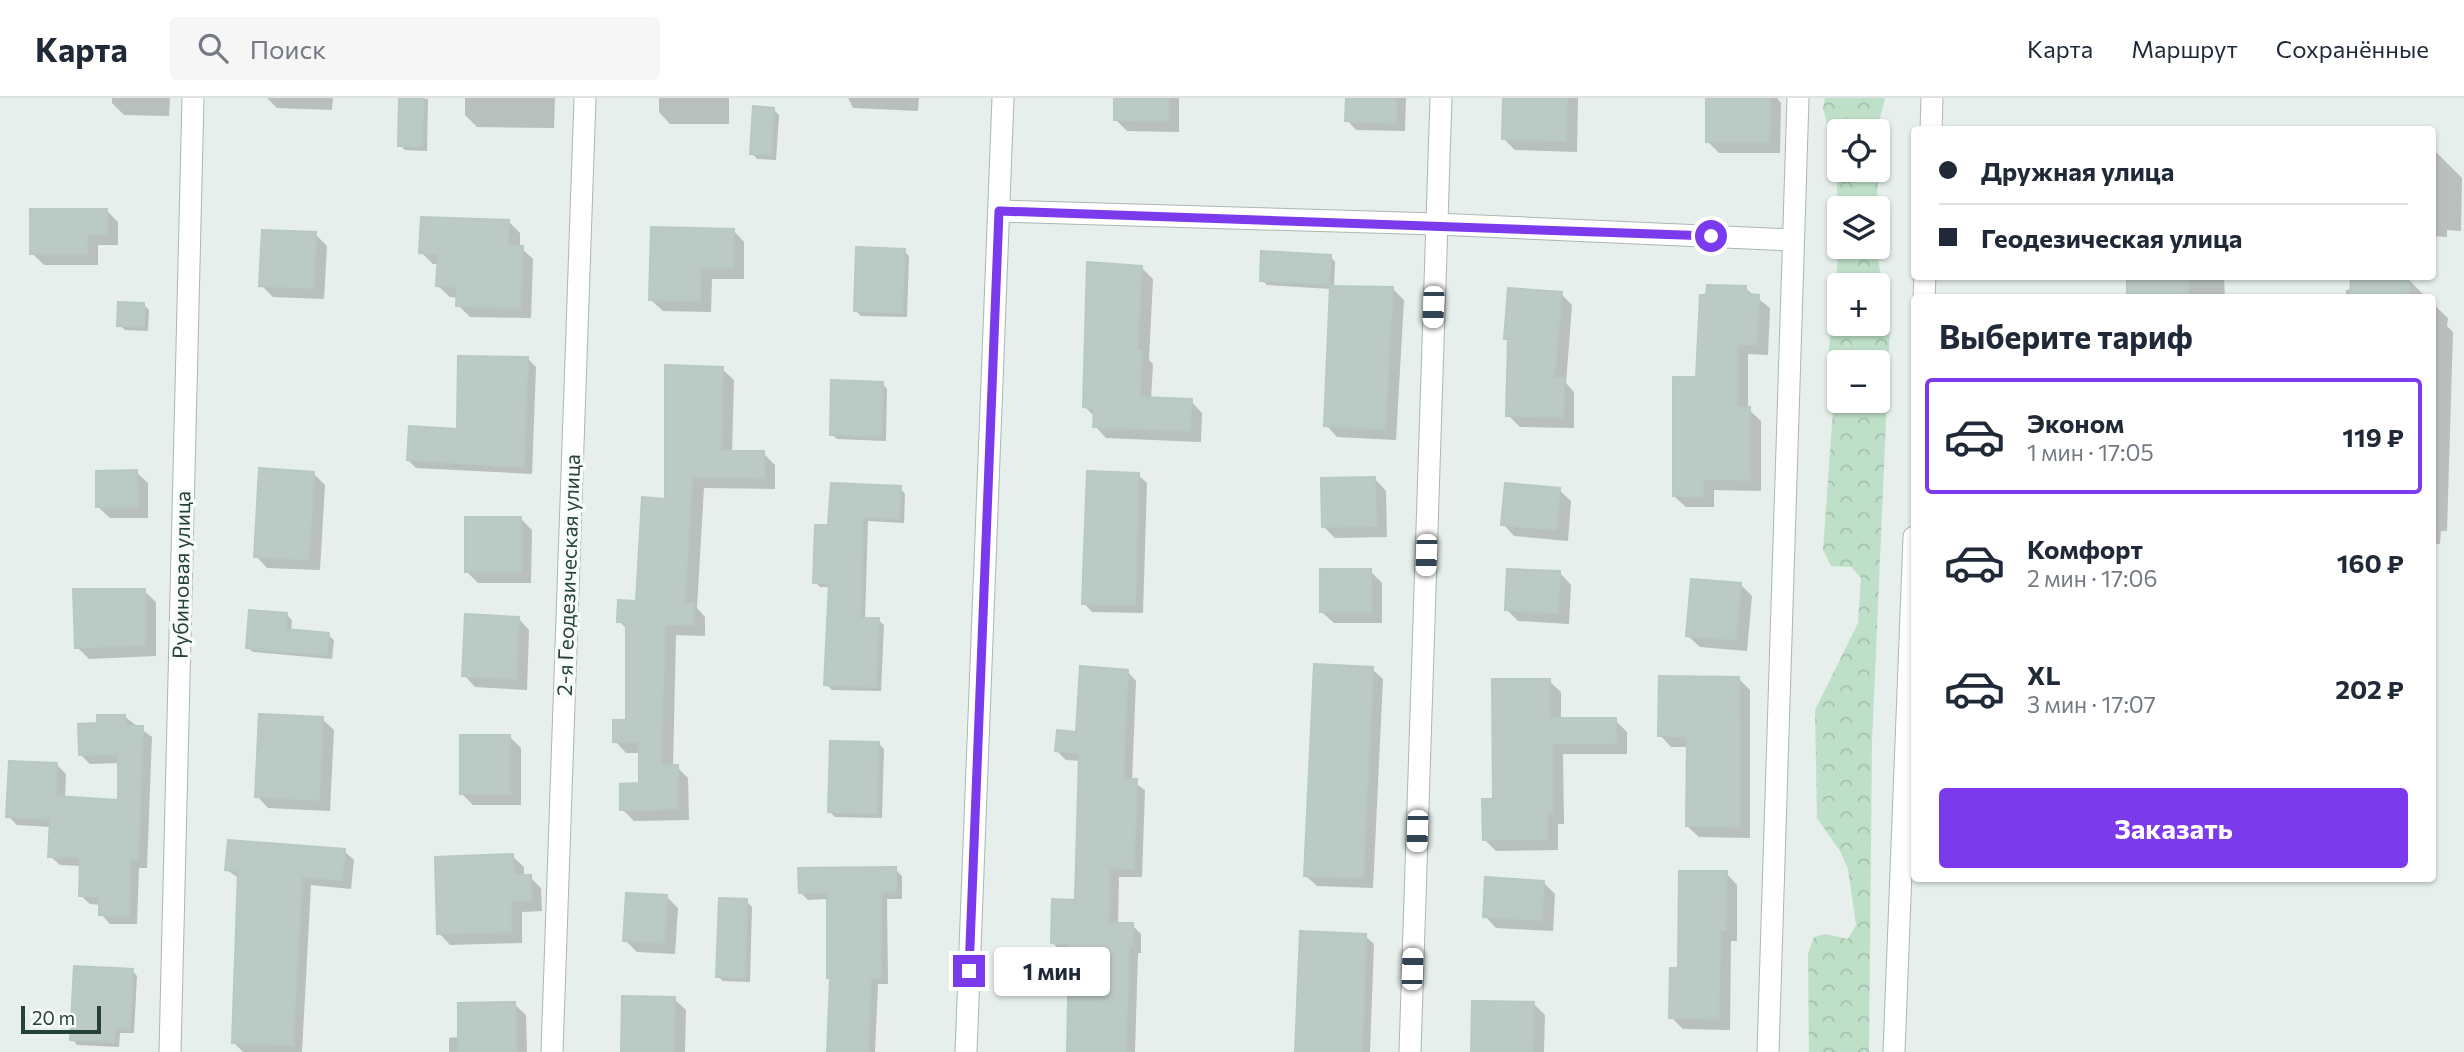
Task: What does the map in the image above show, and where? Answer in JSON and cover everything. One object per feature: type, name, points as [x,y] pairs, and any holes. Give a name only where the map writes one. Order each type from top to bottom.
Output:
[{"type":"street","name":"Рубиновая улица","points":[[170,1052],[193,98]]},
{"type":"street","name":"2-я Геодезическая улица","points":[[552,1052],[585,98]]},
{"type":"street","points":[[966,1052],[1003,98]]},
{"type":"street","points":[[1410,1052],[1441,98]]},
{"type":"street","points":[[1768,1052],[1798,98]]},
{"type":"street","points":[[1931,126],[1932,98]]},
{"type":"street","points":[[999,211],[1436,224],[1793,240]]},
{"type":"street","points":[[1894,1052],[1911,614]]},
{"type":"green space","points":[[1825,98],[1885,98],[1880,119],[1827,119],[1827,124],[1823,108]]},
{"type":"green space","points":[[1837,182],[1878,182],[1877,196],[1837,196]]},
{"type":"green space","points":[[1838,259],[1878,259],[1880,273],[1836,273]]},
{"type":"green space","points":[[1830,336],[1890,336],[1889,350],[1829,350]]},
{"type":"green space","points":[[1833,413],[1886,413],[1872,742],[1869,1052],[1809,1052],[1808,954],[1814,937],[1825,934],[1848,939],[1856,925],[1848,869],[1840,851],[1817,818],[1815,710],[1858,623],[1861,578],[1851,567],[1831,566],[1823,550]]},
{"type":"building","points":[[399,98],[424,98],[422,146],[398,146]]},
{"type":"building","points":[[1114,98],[1168,98],[1168,121],[1114,120]]},
{"type":"building","points":[[1346,98],[1396,98],[1396,123],[1345,121]]},
{"type":"building","points":[[1503,98],[1567,98],[1566,141],[1502,139]]},
{"type":"building","points":[[1706,98],[1770,98],[1769,142],[1706,142]]},
{"type":"building","points":[[753,106],[774,108],[771,155],[750,154]]},
{"type":"building","points":[[30,209],[107,209],[107,234],[87,234],[87,254],[30,254]]},
{"type":"building","points":[[421,217],[509,220],[508,245],[523,246],[520,308],[456,306],[457,287],[436,286],[438,254],[419,253]]},
{"type":"building","points":[[651,227],[734,229],[733,268],[701,268],[700,301],[649,300]]},
{"type":"building","points":[[262,230],[316,232],[313,288],[259,286]]},
{"type":"building","points":[[856,247],[905,249],[902,313],[854,311]]},
{"type":"building","points":[[1261,251],[1331,255],[1329,284],[1260,281]]},
{"type":"building","points":[[1087,262],[1142,266],[1137,350],[1142,351],[1140,397],[1192,399],[1190,431],[1093,427],[1094,408],[1083,407]]},
{"type":"building","points":[[2127,280],[2189,280],[2188,294],[2127,294]]},
{"type":"building","points":[[2351,280],[2409,280],[2408,294],[2350,294]]},
{"type":"building","points":[[1707,285],[1746,286],[1746,294],[1759,295],[1757,344],[1737,344],[1737,407],[1750,407],[1750,480],[1703,479],[1703,497],[1673,496],[1673,377],[1696,377],[1700,295],[1706,295]]},
{"type":"building","points":[[1330,286],[1393,287],[1385,429],[1324,426]]},
{"type":"building","points":[[1508,288],[1562,292],[1554,378],[1564,378],[1563,417],[1506,416],[1508,339],[1504,339]]},
{"type":"building","points":[[118,302],[144,303],[144,326],[117,326]]},
{"type":"building","points":[[458,356],[528,357],[524,467],[407,460],[409,426],[457,429]]},
{"type":"building","points":[[665,365],[723,367],[721,451],[764,451],[764,478],[692,477],[685,603],[694,603],[694,625],[665,624],[661,765],[678,765],[678,809],[620,810],[620,784],[639,783],[639,742],[613,742],[613,720],[626,720],[626,622],[617,622],[618,600],[636,601],[642,497],[665,499]]},
{"type":"building","points":[[831,380],[883,382],[881,436],[830,435]]},
{"type":"building","points":[[259,468],[314,472],[309,560],[254,557]]},
{"type":"building","points":[[137,470],[138,507],[96,507],[96,471]]},
{"type":"building","points":[[1087,471],[1139,473],[1135,605],[1082,604]]},
{"type":"building","points":[[1375,477],[1376,526],[1322,527],[1321,478]]},
{"type":"building","points":[[831,483],[901,486],[899,519],[863,517],[861,618],[879,618],[876,687],[824,685],[829,583],[813,583],[815,525],[828,525]]},
{"type":"building","points":[[1505,483],[1560,488],[1557,530],[1501,525]]},
{"type":"building","points":[[465,517],[521,517],[521,572],[465,572]]},
{"type":"building","points":[[1320,569],[1371,569],[1371,612],[1320,612]]},
{"type":"building","points":[[1507,569],[1560,571],[1558,613],[1505,610]]},
{"type":"building","points":[[1691,579],[1741,583],[1736,640],[1686,636]]},
{"type":"building","points":[[73,589],[145,589],[145,645],[75,648]]},
{"type":"building","points":[[249,610],[287,613],[286,629],[329,633],[327,655],[246,648]]},
{"type":"building","points":[[465,614],[519,617],[516,679],[462,676]]},
{"type":"building","points":[[1314,664],[1373,667],[1363,878],[1304,876]]},
{"type":"building","points":[[1080,666],[1128,670],[1123,779],[1137,779],[1134,869],[1110,868],[1109,923],[1133,923],[1133,945],[1129,945],[1126,1052],[1067,1052],[1069,944],[1051,943],[1052,899],[1075,900],[1079,753],[1055,751],[1057,730],[1076,732]]},
{"type":"building","points":[[1659,676],[1739,677],[1740,827],[1686,826],[1687,736],[1658,736]]},
{"type":"building","points":[[1492,679],[1550,679],[1550,718],[1616,718],[1616,743],[1552,743],[1553,813],[1547,813],[1547,839],[1483,840],[1482,799],[1493,799]]},
{"type":"building","points":[[259,714],[323,717],[319,800],[255,797]]},
{"type":"building","points":[[97,715],[125,715],[126,726],[143,726],[138,860],[130,860],[129,916],[99,915],[99,896],[79,896],[80,857],[48,857],[50,819],[6,817],[9,761],[57,763],[56,796],[118,800],[118,754],[79,755],[78,724],[97,723]]},
{"type":"building","points":[[460,735],[510,735],[510,794],[460,794]]},
{"type":"building","points":[[830,741],[879,742],[877,814],[828,812]]},
{"type":"building","points":[[228,840],[345,849],[342,880],[302,877],[293,1045],[232,1043],[238,871],[225,870]]},
{"type":"building","points":[[513,854],[514,875],[531,875],[531,900],[511,901],[511,932],[437,934],[435,857]]},
{"type":"building","points":[[896,867],[896,892],[881,892],[881,978],[871,978],[868,1052],[827,1052],[830,978],[827,978],[827,893],[799,893],[798,868]]},
{"type":"building","points":[[1679,871],[1727,871],[1726,930],[1720,930],[1719,1019],[1669,1018],[1670,968],[1678,968]]},
{"type":"building","points":[[1485,877],[1544,881],[1542,920],[1483,917]]},
{"type":"building","points":[[626,893],[667,895],[664,943],[623,941]]},
{"type":"building","points":[[719,898],[747,899],[745,978],[716,977]]},
{"type":"building","points":[[1300,931],[1366,934],[1362,1052],[1295,1052]]},
{"type":"building","points":[[74,966],[133,969],[130,1028],[115,1028],[114,1042],[70,1040]]},
{"type":"building","points":[[622,996],[675,997],[674,1052],[621,1052]]},
{"type":"building","points":[[1472,1001],[1534,1002],[1533,1052],[1471,1052]]},
{"type":"building","points":[[515,1002],[516,1052],[458,1052],[458,1003]]},
{"type":"route","points":[[969,971],[999,211],[1436,224],[1711,236]]}]
